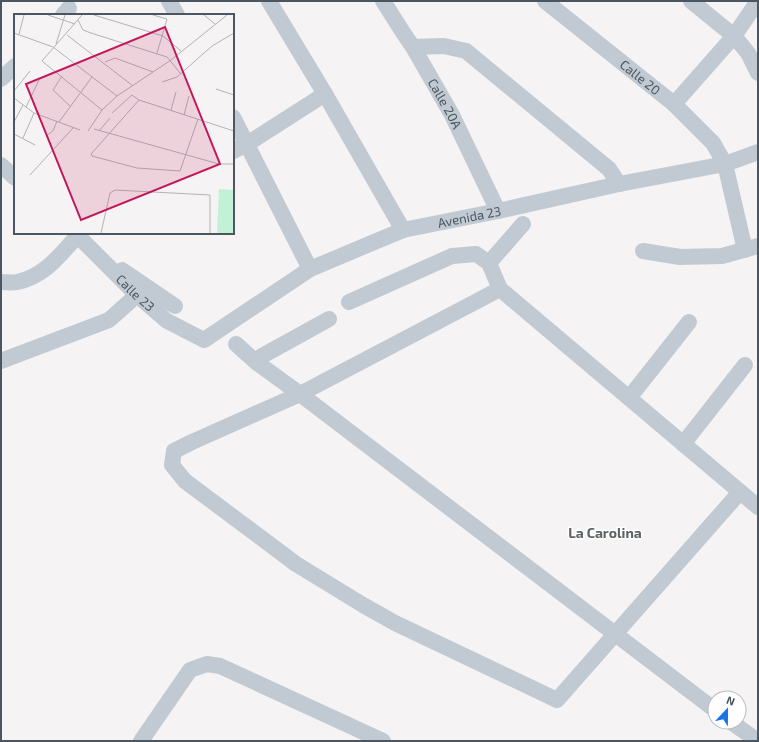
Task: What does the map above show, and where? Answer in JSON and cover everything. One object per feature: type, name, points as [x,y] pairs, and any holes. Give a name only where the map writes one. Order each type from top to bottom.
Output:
[{"type":"street","points":[[169,1],[176,14]]},
{"type":"street","points":[[269,1],[325,94],[403,230]]},
{"type":"street","name":"Calle 20A","points":[[383,1],[413,46],[452,115],[498,211]]},
{"type":"street","name":"Calle 20","points":[[545,1],[674,104],[713,143],[725,164],[752,248]]},
{"type":"street","points":[[690,1],[734,36],[748,53],[758,73]]},
{"type":"street","points":[[674,104],[734,36],[758,1]]},
{"type":"street","points":[[413,46],[444,46],[466,51],[609,169],[620,184]]},
{"type":"street","points":[[1,79],[14,67]]},
{"type":"street","points":[[240,147],[325,94]]},
{"type":"street","points":[[234,121],[240,147],[310,269]]},
{"type":"street","name":"Avenida 23","points":[[204,340],[310,269],[403,230],[620,184],[725,164],[758,152]]},
{"type":"street","points":[[1,165],[14,177]]},
{"type":"street","points":[[489,264],[523,224]]},
{"type":"street","points":[[1,282],[16,282],[38,274],[52,264],[82,236]]},
{"type":"street","name":"Calle 23","points":[[82,236],[96,254],[167,321],[204,340]]},
{"type":"street","points":[[643,251],[680,257],[722,256],[752,248]]},
{"type":"street","points":[[96,254],[106,258],[175,306]]},
{"type":"street","points":[[349,302],[452,256],[476,254],[489,264],[500,289],[758,506]]},
{"type":"street","points":[[500,289],[300,394],[174,451],[172,465],[186,481],[296,564],[356,601],[395,623],[558,700],[740,492]]},
{"type":"street","points":[[1,361],[109,320],[138,295]]},
{"type":"street","points":[[256,362],[262,356],[329,319]]},
{"type":"street","points":[[629,398],[689,322]]},
{"type":"street","points":[[236,344],[256,362],[707,704]]},
{"type":"street","points":[[683,444],[745,365]]},
{"type":"street","points":[[141,741],[190,670],[207,664],[220,666],[383,741]]},
{"type":"street","points":[[742,730],[758,741]]},
{"type":"district","name":"La Carolina","points":[[605,533]]}]
